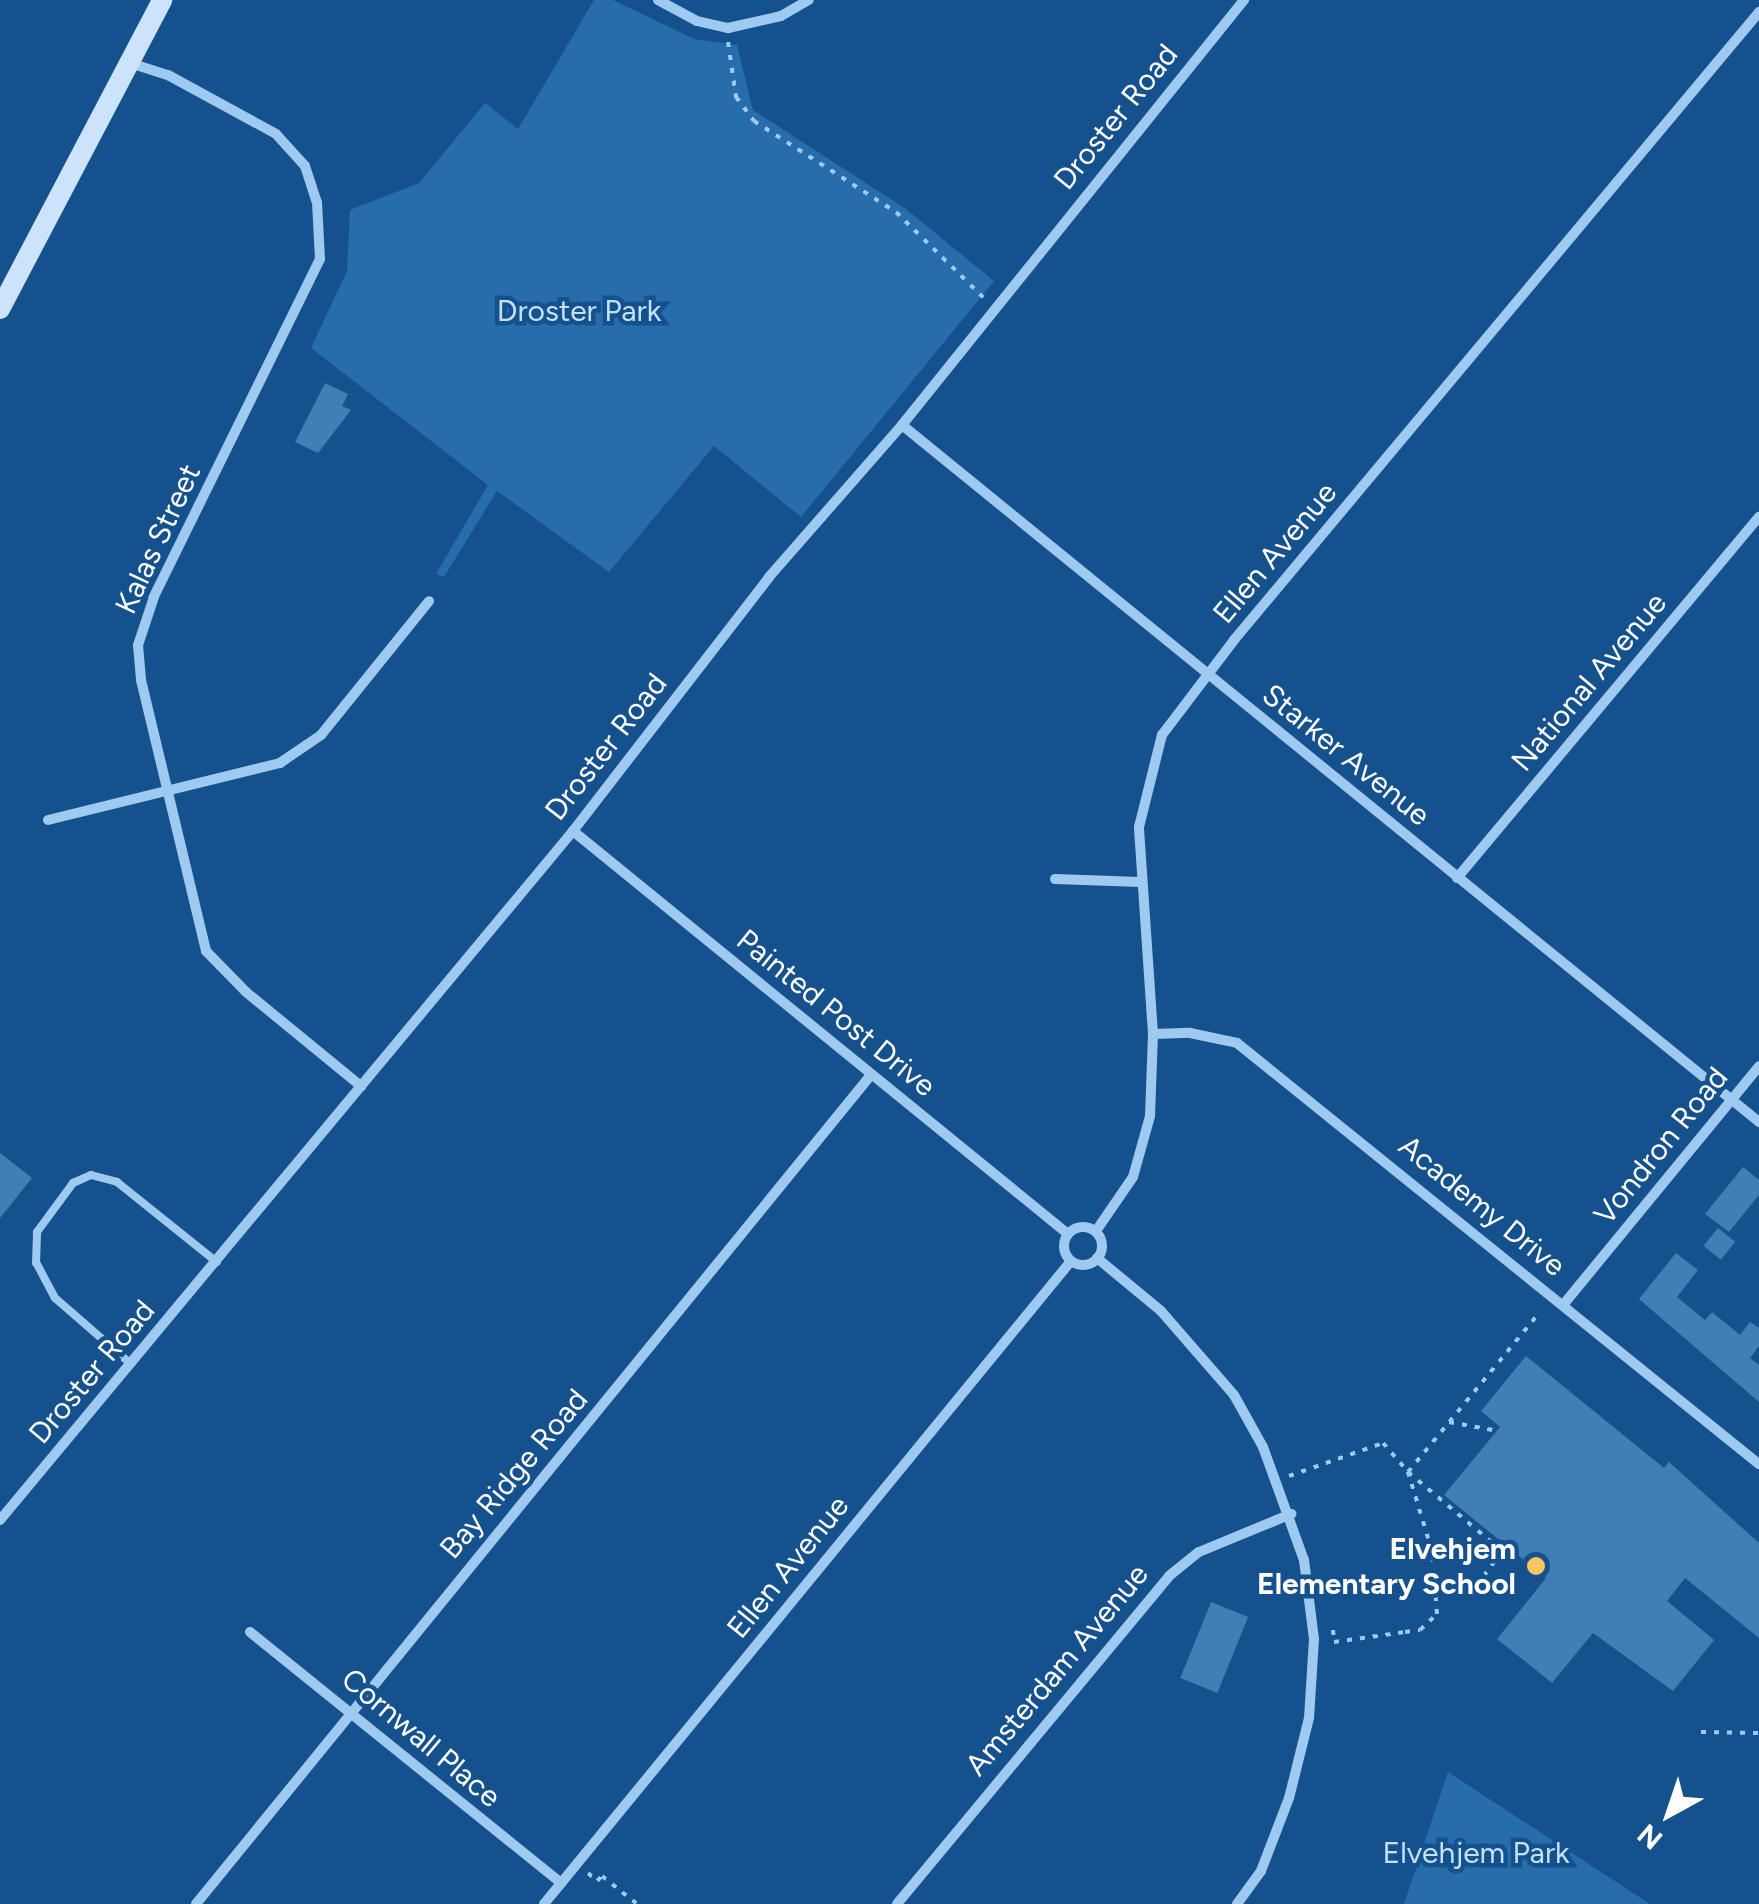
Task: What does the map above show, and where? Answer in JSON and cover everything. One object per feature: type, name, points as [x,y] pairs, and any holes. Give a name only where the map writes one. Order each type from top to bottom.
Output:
[{"type":"street","points":[[0,310],[162,0]]},
{"type":"street","points":[[658,0],[697,21],[728,28],[781,16],[810,0]]},
{"type":"street","name":"Droster Road","points":[[0,1520],[573,831],[770,577],[902,425],[992,307],[1244,0]]},
{"type":"street","name":"Ellen Avenue","points":[[1096,1231],[1133,1176],[1143,1148],[1154,1086],[1139,827],[1152,756],[1208,675],[1759,12]]},
{"type":"street","name":"Kalas Street","points":[[130,63],[168,75],[283,141],[311,181],[320,259],[140,635],[140,680],[206,951],[246,992],[361,1086]]},
{"type":"street","name":"Starker Avenue","points":[[902,425],[1759,1122]]},
{"type":"street","name":"National Avenue","points":[[1458,878],[1759,517]]},
{"type":"street","points":[[48,820],[262,770],[299,752],[321,735],[429,601]]},
{"type":"street","name":"Painted Post Drive","points":[[573,831],[1068,1234]]},
{"type":"street","points":[[1055,879],[1140,882]]},
{"type":"street","name":"Academy Drive","points":[[1153,1034],[1190,1032],[1237,1043],[1759,1464]]},
{"type":"street","name":"Vondron Road","points":[[1563,1305],[1759,1066]]},
{"type":"street","name":"Bay Ridge Road","points":[[196,1904],[870,1076]]},
{"type":"street","points":[[1097,1258],[1071,1261],[1064,1245],[1068,1234],[1078,1228],[1096,1231],[1097,1258],[1192,1342],[1234,1395],[1291,1514],[1314,1638],[1309,1718],[1275,1834],[1237,1904]]},
{"type":"street","name":"Ellen Avenue","points":[[544,1904],[1071,1261]]},
{"type":"street","name":"Amsterdam Avenue","points":[[898,1904],[1169,1576],[1199,1552],[1291,1514]]},
{"type":"street","name":"Cornwall Place","points":[[250,1632],[561,1882]]},
{"type":"lane","points":[[132,1364],[55,1298],[36,1263],[37,1232],[74,1184],[91,1175],[116,1182],[217,1262]]},
{"type":"path","points":[[728,28],[727,64],[736,97],[754,121],[896,212],[933,242],[992,307]]},
{"type":"path","points":[[1408,1472],[1540,1312]]},
{"type":"path","points":[[1448,1422],[1498,1431]]},
{"type":"path","points":[[1277,1480],[1383,1443],[1408,1472],[1502,1551],[1485,1574]]},
{"type":"path","points":[[1332,1630],[1334,1642],[1420,1630],[1437,1614],[1432,1552],[1408,1472]]},
{"type":"path","points":[[1700,1732],[1759,1733]]},
{"type":"path","points":[[576,1864],[636,1904]]},
{"type":"green space","name":"Droster Park","points":[[594,0],[613,0],[694,39],[737,45],[753,110],[906,209],[994,281],[801,517],[714,446],[609,572],[497,491],[444,577],[436,574],[488,485],[311,348],[347,271],[350,210],[419,183],[485,103],[518,129]]},
{"type":"green space","name":"Elvehjem Park","points":[[1448,1772],[1650,1904],[1404,1904]]},
{"type":"building","points":[[325,383],[348,394],[342,406],[351,410],[318,453],[295,442]]},
{"type":"building","points":[[0,1153],[32,1178],[0,1218]]},
{"type":"building","points":[[1743,1167],[1759,1180],[1759,1195],[1729,1232],[1705,1214]]},
{"type":"building","points":[[1718,1228],[1735,1242],[1721,1260],[1704,1246]]},
{"type":"building","points":[[1676,1253],[1698,1270],[1677,1297],[1705,1320],[1712,1312],[1740,1335],[1750,1322],[1759,1328],[1759,1346],[1750,1358],[1759,1365],[1759,1402],[1639,1299]]},
{"type":"building","points":[[1526,1356],[1664,1468],[1669,1462],[1759,1543],[1759,1638],[1685,1578],[1667,1601],[1714,1640],[1673,1691],[1593,1633],[1552,1683],[1497,1639],[1546,1578],[1444,1495],[1500,1427],[1481,1411]]},
{"type":"building","points":[[1211,1602],[1248,1617],[1217,1693],[1180,1678]]},
{"type":"place","name":"Elvehjem Elementary School","points":[[1536,1566]]}]
